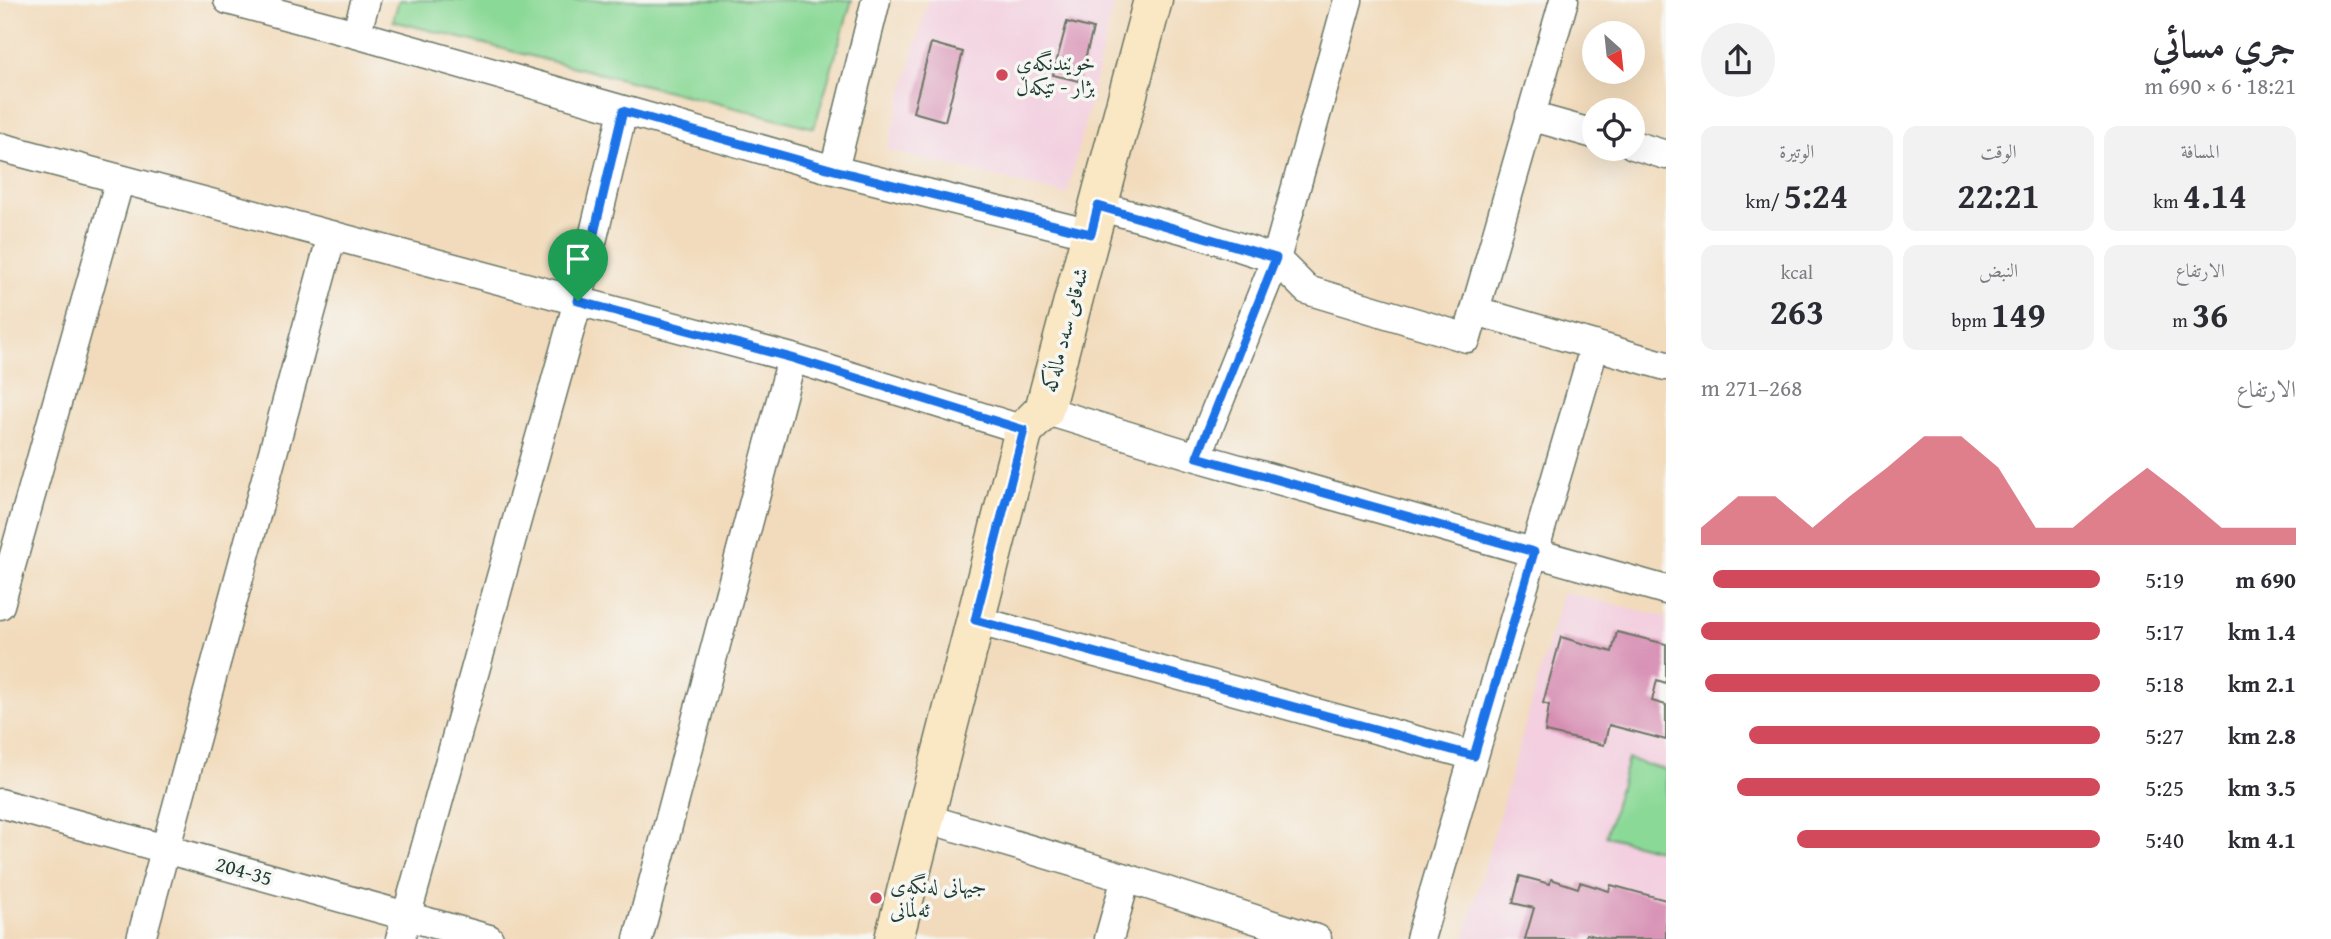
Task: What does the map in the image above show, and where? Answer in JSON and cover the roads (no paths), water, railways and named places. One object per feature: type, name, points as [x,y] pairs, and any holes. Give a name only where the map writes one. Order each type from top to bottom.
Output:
[{"type":"street","points":[[228,0],[834,170],[1276,258],[1307,290],[1467,338],[1564,0]]},
{"type":"street","points":[[356,34],[366,0]]},
{"type":"street","points":[[834,170],[876,0]]},
{"type":"street","name":"شەقامی سەد ماڵەکە","points":[[894,939],[975,620],[1095,220],[1153,0]]},
{"type":"street","points":[[1197,457],[1276,258],[1348,0]]},
{"type":"street","points":[[403,928],[578,301],[623,111]]},
{"type":"street","points":[[1531,116],[1582,131]]},
{"type":"street","points":[[0,147],[792,358],[1034,420],[1197,457],[1666,590]]},
{"type":"street","points":[[1645,149],[1666,155]]},
{"type":"street","points":[[0,605],[120,179]]},
{"type":"street","points":[[141,939],[332,235]]},
{"type":"street","points":[[1476,312],[1666,366]]},
{"type":"street","points":[[1420,939],[1595,345]]},
{"type":"street","points":[[638,939],[792,358]]},
{"type":"street","points":[[975,620],[1474,756]]},
{"type":"street","name":"204-35","points":[[0,803],[165,849],[403,928],[489,939]]},
{"type":"street","points":[[925,818],[1317,939]]},
{"type":"street","points":[[1109,939],[1126,878]]},
{"type":"place","name":"خوێندنگەی بژار - تێکەڵ","points":[[1002,75]]},
{"type":"place","name":"جیهانی لەنگەی ئەڵمانی","points":[[876,898]]}]
